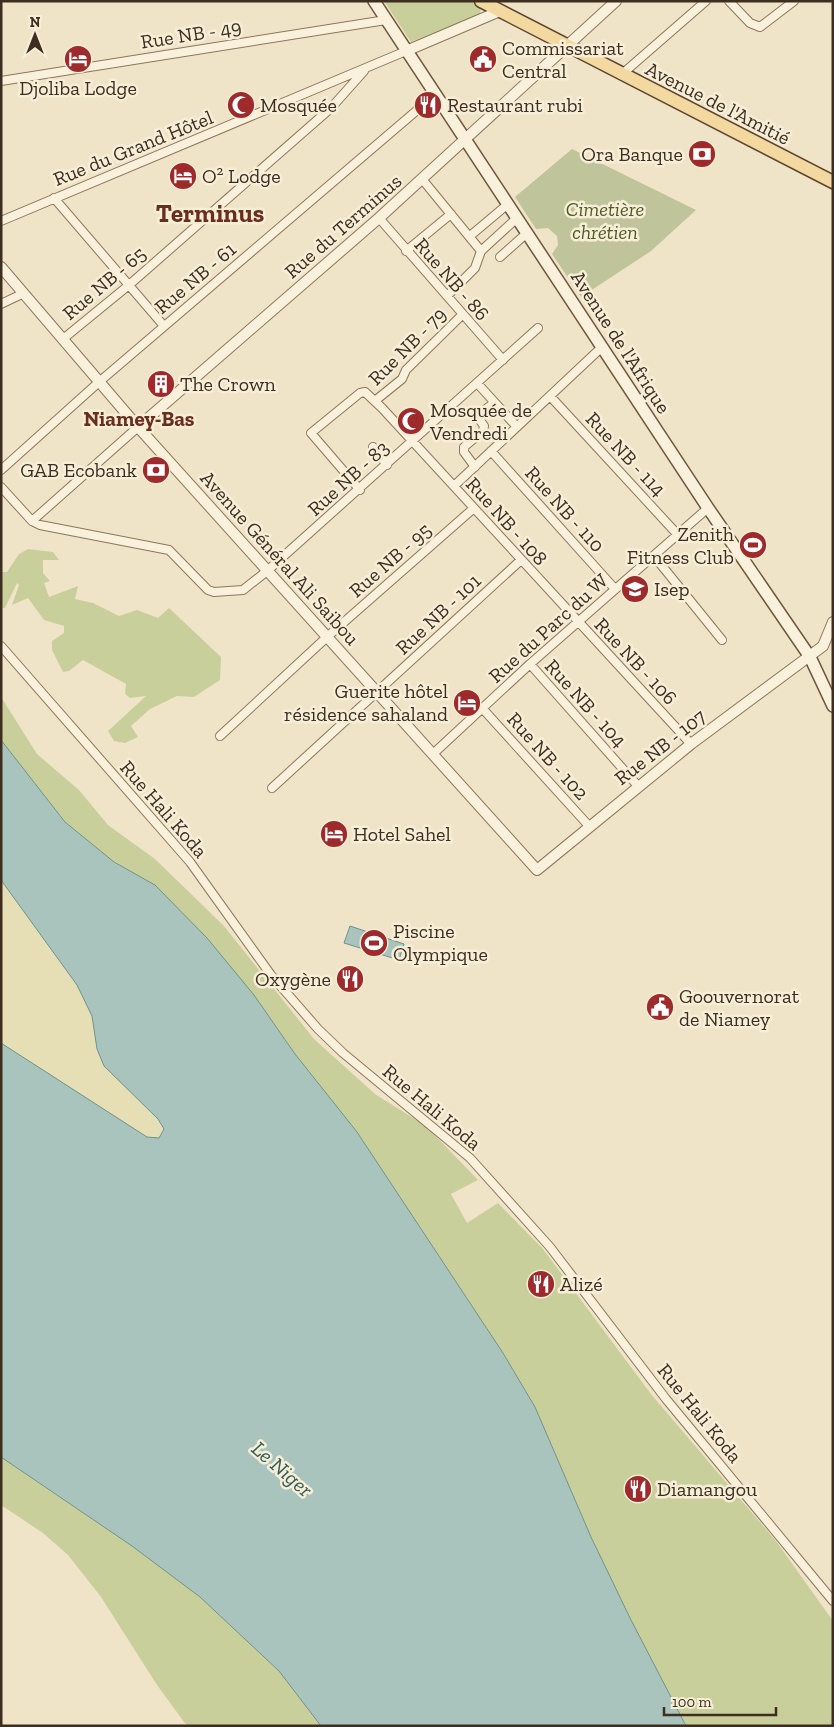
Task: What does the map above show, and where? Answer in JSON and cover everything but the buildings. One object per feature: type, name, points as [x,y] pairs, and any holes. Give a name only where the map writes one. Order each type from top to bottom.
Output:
[{"type":"main road","name":"Avenue de l'Afrique","points":[[374,1],[708,508],[810,657],[833,706]]},
{"type":"main road","name":"Avenue de l'Amitié","points":[[481,1],[621,75],[833,182]]},
{"type":"street","name":"Rue du Terminus","points":[[138,427],[379,218],[616,1]]},
{"type":"street","points":[[621,75],[706,1]]},
{"type":"street","points":[[730,1],[750,23],[760,27],[794,1]]},
{"type":"street","points":[[406,51],[500,11]]},
{"type":"street","name":"Rue NB - 49","points":[[1,81],[386,20]]},
{"type":"street","name":"Rue du Grand Hôtel","points":[[1,221],[10,215],[406,51]]},
{"type":"street","name":"Rue NB - 65","points":[[63,338],[129,285],[331,108],[365,69]]},
{"type":"street","name":"Rue NB - 61","points":[[1,470],[99,382],[436,94]]},
{"type":"street","points":[[422,179],[481,251]]},
{"type":"street","points":[[54,198],[164,326]]},
{"type":"street","points":[[470,236],[508,204]]},
{"type":"street","points":[[406,251],[451,214]]},
{"type":"street","name":"Rue du Grand Hôtel","points":[[1,216],[10,215]]},
{"type":"street","name":"Rue NB - 86","points":[[379,218],[503,360]]},
{"type":"street","points":[[447,296],[475,268],[481,251],[517,218]]},
{"type":"street","points":[[500,257],[527,234]]},
{"type":"street","name":"Avenue Général Ali Saibou","points":[[1,267],[138,427],[267,572],[434,753],[537,870]]},
{"type":"street","points":[[1,304],[24,293]]},
{"type":"street","name":"Rue NB - 79","points":[[376,400],[402,379],[406,370],[462,315]]},
{"type":"street","name":"Rue NB - 83","points":[[32,521],[48,527],[169,550],[203,587],[214,592],[243,590],[267,572],[360,490],[538,328]]},
{"type":"street","points":[[454,486],[602,347]]},
{"type":"street","points":[[477,383],[517,427]]},
{"type":"street","name":"Rue NB - 108","points":[[360,490],[311,432],[363,392],[368,392],[578,622]]},
{"type":"street","name":"Rue NB - 114","points":[[550,396],[678,535]]},
{"type":"street","points":[[475,466],[463,449],[484,431],[484,426],[477,416],[494,403]]},
{"type":"street","points":[[1,487],[32,521],[138,427]]},
{"type":"street","points":[[373,447],[387,465]]},
{"type":"street","name":"Rue NB - 110","points":[[491,451],[615,589]]},
{"type":"street","name":"Rue NB - 95","points":[[220,736],[327,637],[474,508]]},
{"type":"street","name":"Rue du Parc du W","points":[[434,753],[530,664],[708,508]]},
{"type":"street","points":[[654,556],[722,640]]},
{"type":"street","name":"Rue NB - 101","points":[[272,788],[521,560]]},
{"type":"street","name":"Rue NB - 106","points":[[578,622],[691,744]]},
{"type":"street","name":"Rue NB - 107","points":[[537,870],[691,744],[810,657],[823,646],[833,622]]},
{"type":"street","name":"Rue Hali Koda","points":[[1,646],[190,862],[271,975],[318,1029],[355,1064],[470,1158],[550,1247],[666,1399],[833,1602]]},
{"type":"street","name":"Rue NB - 104","points":[[530,664],[638,786]]},
{"type":"street","name":"Rue NB - 102","points":[[482,708],[589,826]]},
{"type":"shaded area","points":[[1,880],[77,985],[92,1016],[97,1049],[104,1065],[158,1119],[164,1128],[159,1138],[147,1138],[1,1043]]},
{"type":"green space","points":[[384,1],[470,1],[481,7],[480,15],[411,42]]},
{"type":"green space","name":"Cimetière chrétien","points":[[572,149],[696,210],[651,251],[581,297],[552,254],[558,245],[557,236],[548,228],[536,229],[515,197]]},
{"type":"green space","points":[[28,549],[53,552],[59,560],[43,560],[43,573],[50,581],[44,583],[49,597],[78,586],[75,599],[93,603],[119,616],[137,610],[158,618],[169,608],[221,657],[220,680],[194,697],[177,696],[150,709],[131,726],[138,737],[125,743],[114,741],[108,731],[146,696],[130,698],[125,694],[126,684],[83,660],[69,671],[63,672],[52,650],[52,641],[64,633],[64,626],[44,620],[28,598],[12,605],[19,585],[17,583],[5,608],[1,608],[1,572],[7,572],[19,554]]},
{"type":"green space","points":[[1,697],[37,754],[79,790],[108,825],[155,859],[224,926],[314,1039],[375,1094],[426,1126],[478,1180],[451,1194],[467,1223],[498,1203],[543,1249],[651,1394],[776,1541],[833,1621],[833,1725],[686,1726],[630,1618],[591,1537],[535,1407],[503,1353],[357,1132],[295,1054],[254,995],[155,885],[114,862],[65,822],[1,740]]},
{"type":"green space","points":[[1,1457],[132,1546],[200,1597],[279,1671],[321,1726],[187,1726],[157,1685],[101,1597],[68,1555],[43,1533],[1,1505]]},
{"type":"water","name":"Le Niger","points":[[1,740],[65,822],[114,862],[155,885],[207,938],[254,995],[295,1054],[357,1132],[503,1353],[535,1407],[591,1537],[630,1618],[686,1726],[321,1726],[279,1671],[200,1597],[132,1546],[1,1457],[1,1043],[147,1137],[159,1138],[164,1129],[158,1119],[104,1066],[97,1049],[92,1016],[77,985],[1,880]]},
{"type":"water","name":"Piscine Olympique","points":[[350,926],[404,944],[399,960],[344,943]]},
{"type":"place","name":"Djoliba Lodge","points":[[78,59]]},
{"type":"place","name":"Commissariat Central","points":[[483,59]]},
{"type":"place","name":"Mosquée","points":[[241,105]]},
{"type":"place","name":"Restaurant rubi","points":[[428,105]]},
{"type":"place","name":"Ora Banque","points":[[702,154]]},
{"type":"place","name":"O² Lodge","points":[[183,176]]},
{"type":"place","name":"The Crown","points":[[161,384]]},
{"type":"place","name":"Mosquée de Vendredi","points":[[411,421]]},
{"type":"place","name":"GAB Ecobank","points":[[156,470]]},
{"type":"place","name":"Zenith Fitness Club","points":[[753,545]]},
{"type":"place","name":"Isep","points":[[635,589]]},
{"type":"place","name":"Guerite hôtel résidence sahaland","points":[[467,703]]},
{"type":"place","name":"Hotel Sahel","points":[[334,834]]},
{"type":"place","name":"Piscine Olympique","points":[[374,943]]},
{"type":"place","name":"Oxygène","points":[[350,979]]},
{"type":"place","name":"Goouvernorat de Niamey","points":[[660,1007]]},
{"type":"place","name":"Alizé","points":[[541,1284]]},
{"type":"place","name":"Diamangou","points":[[638,1489]]},
{"type":"district","name":"Terminus","points":[[210,213]]},
{"type":"district","name":"Niamey-Bas","points":[[139,419]]}]
